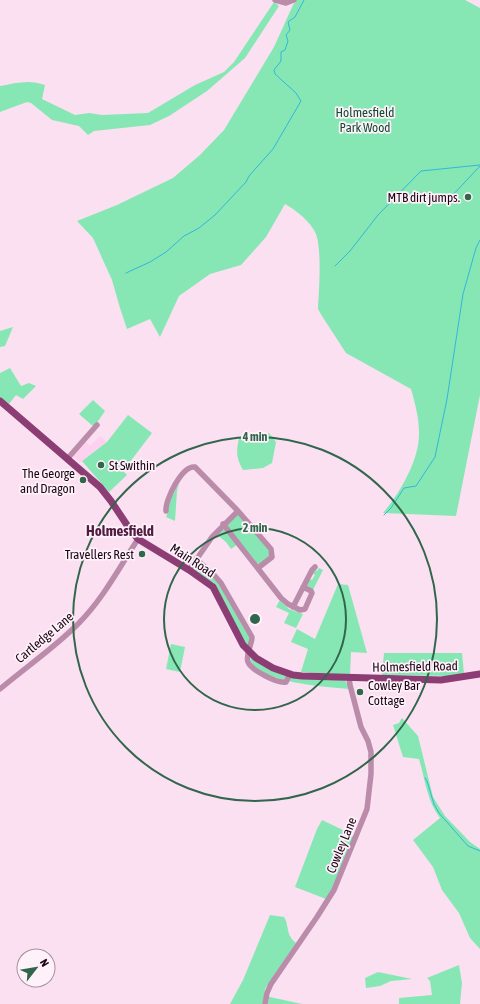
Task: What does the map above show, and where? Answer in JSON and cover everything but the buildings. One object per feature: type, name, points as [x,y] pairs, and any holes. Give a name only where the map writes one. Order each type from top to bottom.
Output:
[{"type":"main road","name":"Main Road","points":[[0,401],[68,458],[105,493],[128,528],[138,538],[213,587],[237,635],[248,652],[272,668],[290,674],[309,677],[349,678]]},
{"type":"main road","name":"Holmesfield Road","points":[[349,678],[441,680],[480,674]]},
{"type":"street","points":[[275,0],[286,3],[294,0]]},
{"type":"street","points":[[68,458],[98,425]]},
{"type":"street","points":[[166,512],[167,501],[176,484],[187,469],[193,467],[199,471],[251,524],[272,552],[272,557],[258,568]]},
{"type":"street","points":[[189,570],[206,544],[223,524],[238,511]]},
{"type":"street","points":[[223,524],[281,598],[293,607],[303,610],[307,606],[312,593],[303,587]]},
{"type":"street","name":"Cartledge Lane","points":[[0,689],[66,636],[79,623],[102,595],[138,538]]},
{"type":"street","points":[[196,559],[214,575],[229,597],[252,638],[248,652]]},
{"type":"street","points":[[293,607],[315,567]]},
{"type":"street","name":"Main Road","points":[[248,652],[249,664],[268,677],[284,683],[290,674]]},
{"type":"street","name":"Cowley Lane","points":[[265,1004],[267,993],[272,984],[334,890],[367,808],[371,774],[371,752],[368,741],[361,727],[349,678]]},
{"type":"shaded area","points":[[100,436],[107,442],[80,462],[73,456],[85,441],[90,446]]},
{"type":"green space","name":"Holmesfield Park Wood","points":[[297,0],[465,0],[480,8],[480,395],[456,516],[383,513],[402,486],[413,464],[416,453],[419,427],[411,389],[346,353],[322,316],[318,309],[320,271],[318,241],[313,229],[298,213],[285,204],[266,237],[241,265],[210,274],[179,296],[160,337],[150,319],[127,329],[112,280],[93,238],[77,221],[117,205],[173,178],[200,155],[224,130],[274,47],[293,5]]},
{"type":"green space","points":[[274,2],[279,6],[245,58],[207,91],[169,116],[150,125],[94,131],[88,135],[79,126],[52,120],[31,103],[27,102],[0,112],[0,86],[33,82],[45,85],[42,99],[75,115],[89,113],[102,115],[148,113],[195,85],[224,72],[234,62]]},
{"type":"green space","points":[[13,327],[5,346],[0,347],[0,331]]},
{"type":"green space","points":[[10,368],[21,386],[29,383],[36,386],[23,399],[16,395],[9,404],[0,397],[0,373]]},
{"type":"green space","points":[[93,400],[105,411],[94,427],[79,414]]},
{"type":"green space","points":[[128,415],[152,433],[123,471],[127,475],[109,492],[82,461],[107,442]]},
{"type":"green space","points":[[246,433],[269,433],[276,442],[272,463],[263,468],[243,470],[238,458],[237,447],[239,438]]},
{"type":"green space","points":[[179,483],[175,521],[166,517],[168,512],[167,506]]},
{"type":"green space","points":[[239,515],[269,550],[270,555],[268,559],[259,564],[257,563],[227,526],[228,523]]},
{"type":"green space","points":[[221,530],[226,530],[238,544],[231,549],[226,542],[216,534]]},
{"type":"green space","points":[[198,563],[220,585],[250,637],[249,645],[246,646],[218,590],[192,570]]},
{"type":"green space","points":[[319,568],[323,570],[313,590],[306,585],[309,579],[312,580],[315,575],[312,573],[314,570],[317,571]]},
{"type":"green space","points":[[338,584],[348,585],[367,653],[351,652],[350,675],[301,672],[308,649],[291,642],[297,629],[315,639]]},
{"type":"green space","points":[[280,600],[289,609],[303,614],[296,628],[284,623],[289,613],[276,607]]},
{"type":"green space","points":[[171,644],[185,647],[180,672],[166,669]]},
{"type":"green space","points":[[384,653],[462,653],[464,674],[449,676],[382,675]]},
{"type":"green space","points":[[250,657],[267,668],[345,680],[350,689],[310,685],[277,678],[264,673],[254,666]]},
{"type":"green space","points":[[402,718],[418,736],[433,797],[445,816],[470,842],[480,849],[480,949],[470,938],[459,913],[442,890],[433,867],[413,840],[440,818],[429,797],[419,759],[403,757],[393,725],[399,723]]},
{"type":"green space","points":[[322,820],[354,837],[331,891],[326,899],[295,887],[317,829]]},
{"type":"green space","points":[[270,915],[284,917],[290,937],[296,943],[265,989],[263,1004],[230,1004],[243,980]]},
{"type":"green space","points":[[459,965],[462,983],[460,1004],[399,1004],[399,998],[432,995],[430,981],[427,978]]},
{"type":"green space","points":[[378,972],[412,979],[391,981],[380,986],[366,988],[365,978]]},
{"type":"green space","points":[[270,997],[302,1004],[268,1004]]},
{"type":"waterway","points":[[126,273],[150,262],[166,252],[184,236],[199,228],[215,215],[246,182],[249,176],[273,149],[301,101],[296,93],[275,74],[274,70],[281,61],[281,52],[285,50],[288,41],[286,35],[290,30],[288,22],[295,17],[304,0]]},
{"type":"waterway","points":[[335,266],[350,251],[378,215],[421,171],[480,165]]},
{"type":"waterway","points":[[450,198],[480,166]]},
{"type":"waterway","points":[[384,515],[391,508],[404,488],[416,486],[435,457],[447,399],[463,294],[476,248],[480,240]]},
{"type":"waterway","points":[[425,778],[434,804],[439,813],[468,846],[480,851]]},
{"type":"place","name":"MTB dirt jumps.","points":[[468,197]]},
{"type":"place","name":"St Swithin","points":[[101,465]]},
{"type":"place","name":"The George and Dragon","points":[[83,480]]},
{"type":"place","name":"Travellers Rest","points":[[142,554]]},
{"type":"place","name":"Cowley Bar Cottage","points":[[360,692]]},
{"type":"district","name":"Holmesfield","points":[[120,531]]}]
